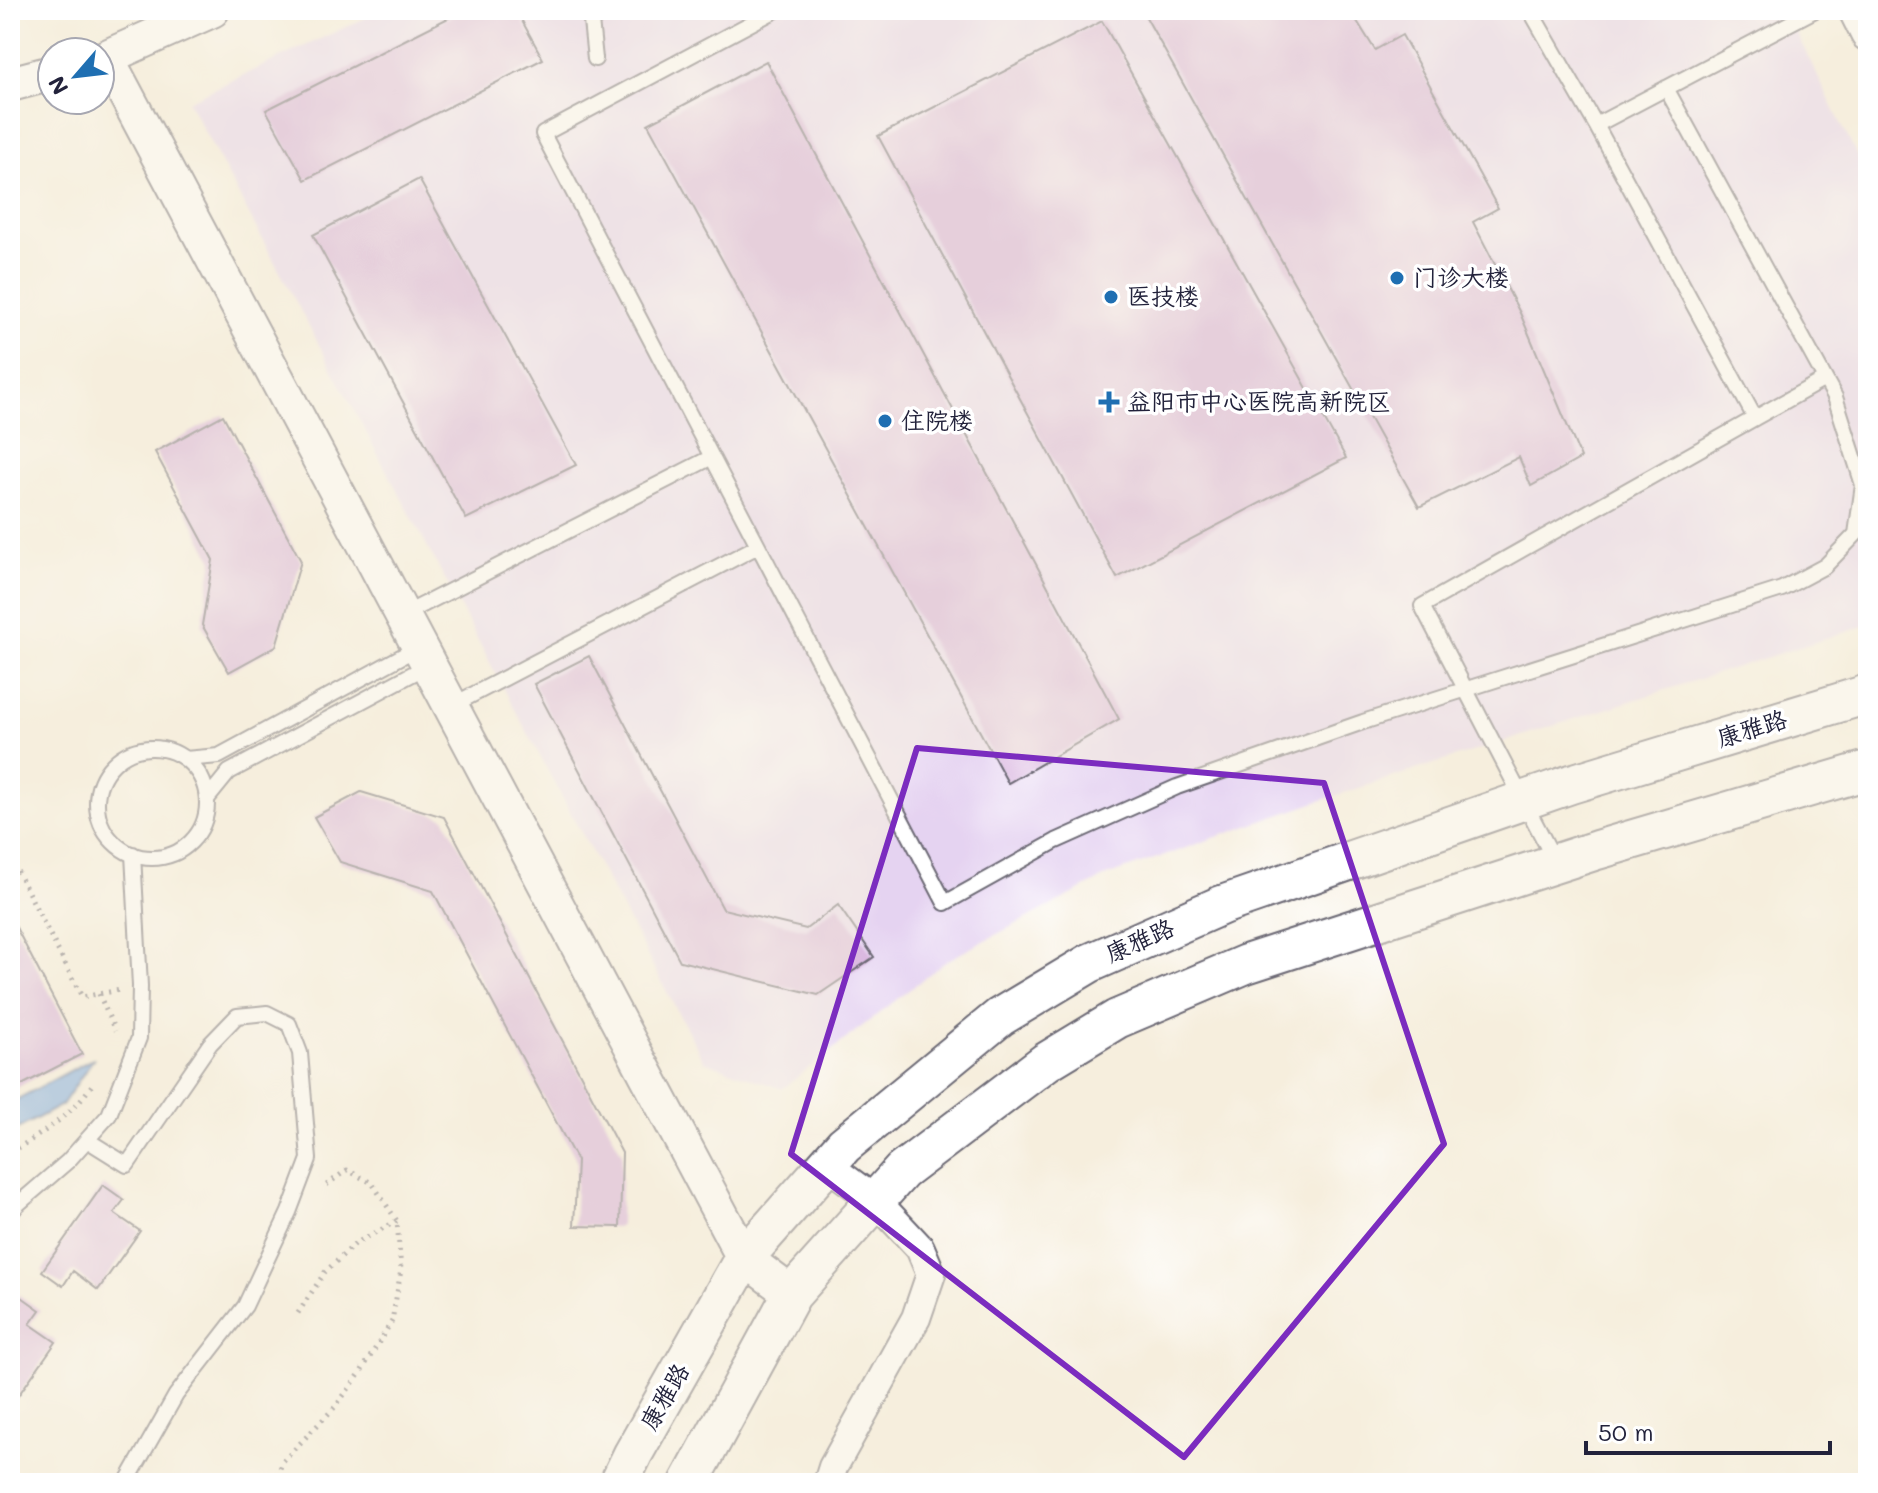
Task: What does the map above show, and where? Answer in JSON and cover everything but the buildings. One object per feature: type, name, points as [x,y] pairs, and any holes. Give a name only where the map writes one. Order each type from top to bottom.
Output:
[{"type":"main road","name":"康雅路","points":[[619,1483],[744,1258],[844,1145],[1000,1017],[1090,963],[1222,905],[1524,801],[1868,694]]},
{"type":"main road","points":[[689,1483],[792,1294],[902,1171],[1046,1062],[1117,1019],[1246,964],[1556,863],[1868,770]]},
{"type":"street","points":[[116,54],[212,10]]},
{"type":"street","points":[[1856,10],[1868,34]]},
{"type":"street","points":[[10,84],[36,77]]},
{"type":"street","points":[[116,82],[744,1258],[792,1294]]},
{"type":"street","points":[[827,1165],[876,1201],[920,1248],[931,1274],[916,1318],[833,1467],[828,1483]]},
{"type":"lane","points":[[595,59],[591,21],[606,10]]},
{"type":"lane","points":[[776,10],[543,134],[945,903],[1056,841],[1177,787],[1363,722],[1782,589],[1825,566],[1856,534],[1863,485],[1835,397],[1666,88]]},
{"type":"lane","points":[[1530,10],[1755,418]]},
{"type":"lane","points":[[1596,125],[1815,10]]},
{"type":"lane","points":[[1556,863],[1422,606],[1825,379]]},
{"type":"lane","points":[[403,615],[712,457]]},
{"type":"lane","points":[[451,706],[758,546]]},
{"type":"lane","points":[[185,759],[219,756],[425,656]]},
{"type":"lane","points":[[207,799],[229,772],[425,656]]},
{"type":"lane","points":[[155,748],[171,751],[196,769],[207,799],[206,814],[191,842],[164,857],[148,858],[119,847],[100,822],[97,806],[98,791],[113,764],[126,754],[155,748]]},
{"type":"lane","points":[[10,1214],[68,1161],[109,1115],[139,1038],[140,986],[133,854]]},
{"type":"lane","points":[[87,1140],[127,1165],[210,1044],[237,1016],[267,1013],[289,1024],[300,1053],[309,1159],[289,1212],[245,1306],[176,1395],[126,1483]]},
{"type":"path","points":[[10,857],[82,997],[140,986]]},
{"type":"path","points":[[99,994],[118,1036]]},
{"type":"path","points":[[10,1152],[47,1131],[84,1097],[102,1071]]},
{"type":"path","points":[[274,1483],[283,1461],[335,1407],[392,1321],[401,1270],[397,1221],[372,1183],[347,1170],[289,1212]]},
{"type":"path","points":[[298,1313],[325,1272],[356,1243],[397,1221]]},
{"type":"highlighted area","points":[[917,748],[1324,783],[1444,1144],[1184,1457],[791,1154]]},
{"type":"shaded area","name":"益阳市中心医院高新院区","points":[[382,10],[1785,10],[1868,178],[1868,625],[1319,801],[1109,875],[946,961],[782,1089],[704,1061],[188,101]]},
{"type":"water","points":[[94,1058],[62,1105],[10,1133],[10,1103]]},
{"type":"place","name":"门诊大楼","points":[[1397,278]]},
{"type":"place","name":"医技楼","points":[[1111,297]]},
{"type":"place","name":"益阳市中心医院高新院区","points":[[1109,402]]},
{"type":"place","name":"住院楼","points":[[885,421]]}]
